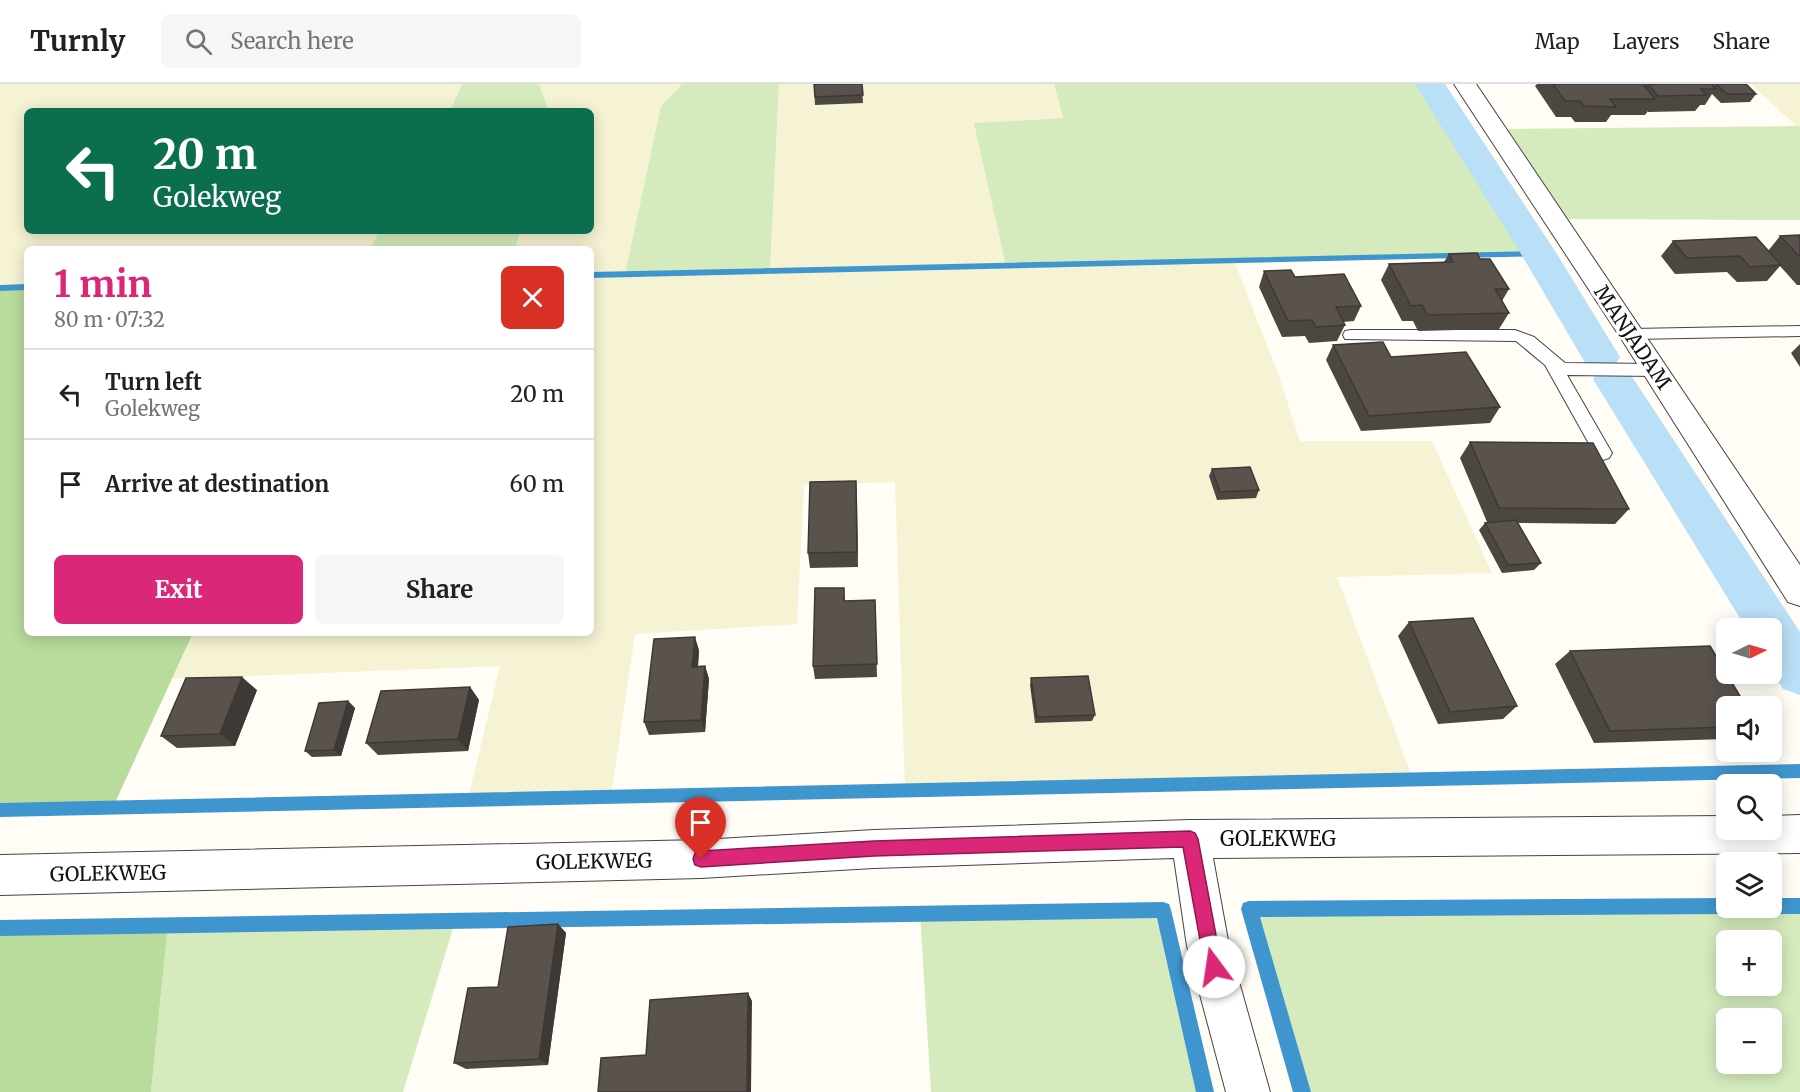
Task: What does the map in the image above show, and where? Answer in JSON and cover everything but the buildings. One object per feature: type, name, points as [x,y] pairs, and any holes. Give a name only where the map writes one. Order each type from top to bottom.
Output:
[{"type":"street","name":"MANJADAM","points":[[1465,84],[1800,592]]},
{"type":"street","name":"GOLEKWEG","points":[[0,875],[701,859],[874,849],[1190,839],[1800,834]]},
{"type":"street","points":[[1190,839],[1208,946],[1248,1092]]},
{"type":"lane","points":[[1632,334],[1800,331]]},
{"type":"lane","points":[[1351,335],[1515,335],[1530,340],[1552,364],[1603,453]]},
{"type":"lane","points":[[1552,364],[1563,369],[1655,370]]},
{"type":"shaded area","points":[[0,84],[462,84],[451,108],[24,108],[24,234],[378,234],[372,246],[24,246],[24,287],[0,288]]},
{"type":"shaded area","points":[[539,84],[682,84],[661,106],[625,274],[770,271],[779,84],[1054,84],[1063,118],[975,123],[1006,266],[1234,261],[1278,373],[1300,441],[1432,441],[1492,573],[1337,577],[1413,779],[905,790],[895,482],[804,485],[797,624],[635,634],[611,796],[468,799],[500,666],[172,679],[192,636],[594,636],[594,246],[516,246],[519,234],[594,234],[594,108],[548,108]]},
{"type":"shaded area","points":[[1751,84],[1800,84],[1800,126],[1796,126]]},
{"type":"green space","points":[[462,84],[539,84],[548,108],[451,108]]},
{"type":"green space","points":[[682,84],[779,84],[770,271],[625,274],[661,106]]},
{"type":"green space","points":[[1054,84],[1430,84],[1539,254],[1006,266],[974,123],[1063,118]]},
{"type":"green space","points":[[1800,126],[1800,220],[1568,219],[1506,129]]},
{"type":"green space","points":[[378,234],[519,234],[516,246],[372,246]]},
{"type":"green space","points":[[24,287],[24,636],[192,636],[113,807],[0,810],[0,288]]},
{"type":"green space","points":[[1716,906],[1716,918],[1782,918],[1782,906],[1800,906],[1800,1092],[1302,1092],[1249,909]]},
{"type":"green space","points":[[1163,910],[1205,1092],[931,1092],[920,914]]},
{"type":"green space","points":[[455,922],[403,1092],[151,1092],[168,925]]},
{"type":"green space","points":[[168,925],[151,1092],[0,1092],[0,928]]},
{"type":"waterway","points":[[1430,84],[1539,254],[1601,357]]},
{"type":"waterway","points":[[594,275],[1539,254]]},
{"type":"waterway","points":[[0,288],[24,287]]},
{"type":"waterway","points":[[1613,379],[1765,618]]},
{"type":"waterway","points":[[1782,645],[1800,674]]},
{"type":"waterway","points":[[0,810],[1800,771]]},
{"type":"waterway","points":[[1302,1092],[1249,909],[1716,906]]},
{"type":"waterway","points":[[1782,906],[1800,906]]},
{"type":"waterway","points":[[0,928],[1163,910],[1205,1092]]},
{"type":"route","points":[[701,859],[874,849],[1190,839],[1208,946],[1214,967]]}]
